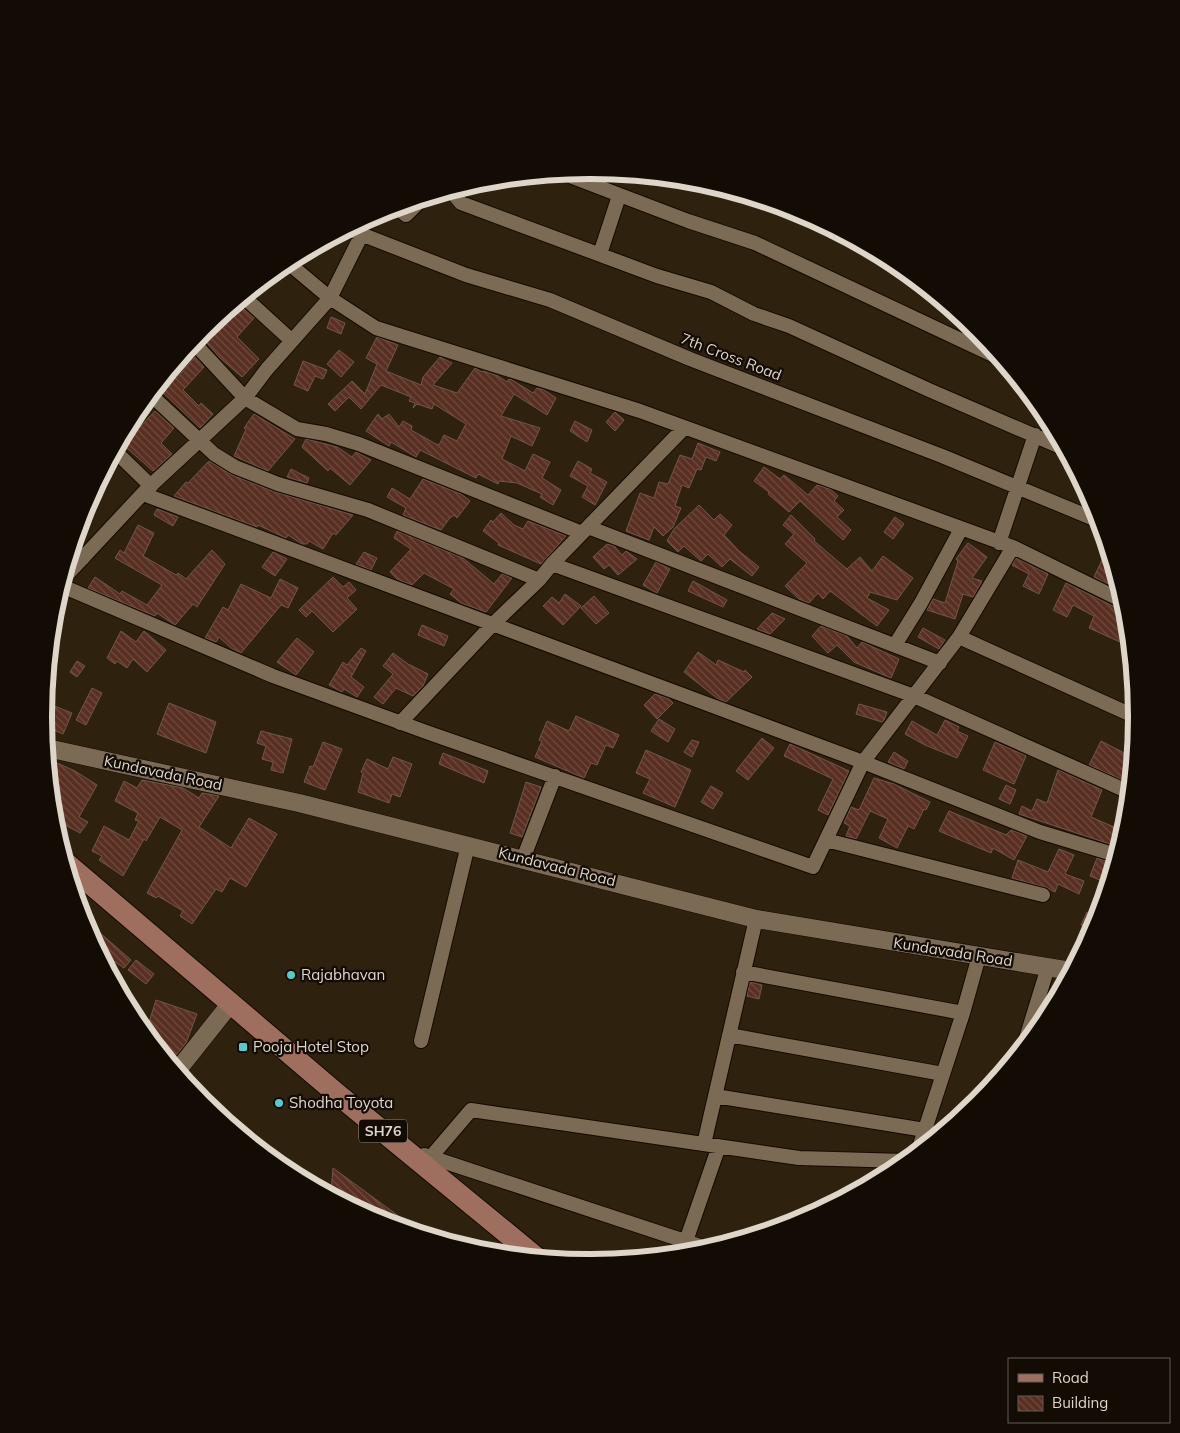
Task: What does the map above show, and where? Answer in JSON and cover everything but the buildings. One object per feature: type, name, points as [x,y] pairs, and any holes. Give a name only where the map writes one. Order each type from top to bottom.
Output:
[{"type":"main road","name":"SH76","points":[[76,871],[396,1142],[527,1250]]},
{"type":"street","points":[[578,179],[619,196],[755,244],[984,351]]},
{"type":"street","points":[[455,196],[461,204],[658,276],[711,292],[754,314],[789,326],[929,390],[1052,443]]},
{"type":"street","points":[[600,254],[619,196]]},
{"type":"street","name":"7th Cross Road","points":[[355,233],[466,275],[550,300],[690,360],[1019,487],[1089,517]]},
{"type":"street","points":[[78,553],[201,441],[245,398],[292,340],[330,298],[361,236]]},
{"type":"street","points":[[294,268],[330,298],[376,328],[640,411],[1013,547],[1113,596]]},
{"type":"street","points":[[249,301],[292,340]]},
{"type":"street","points":[[199,348],[245,398],[297,429],[326,434],[359,444],[940,663]]},
{"type":"street","points":[[156,400],[214,454],[235,467],[256,476],[368,510],[539,580]]},
{"type":"street","points":[[400,723],[493,624],[539,580],[552,564],[684,428]]},
{"type":"street","points":[[999,542],[1035,435]]},
{"type":"street","points":[[120,457],[147,490],[493,624],[864,762],[1040,832],[1110,853]]},
{"type":"street","points":[[895,645],[921,603],[960,528]]},
{"type":"street","points":[[68,589],[273,676],[400,723],[813,867],[864,762],[960,637],[1013,547]]},
{"type":"street","points":[[552,564],[914,696],[1123,789]]},
{"type":"street","points":[[960,637],[1128,713]]},
{"type":"street","name":"Kundavada Road","points":[[54,749],[299,803],[756,919],[1063,970]]},
{"type":"street","points":[[523,859],[555,776]]},
{"type":"street","points":[[826,840],[1043,895]]},
{"type":"street","points":[[422,1042],[468,845]]},
{"type":"street","points":[[704,1144],[756,919]]},
{"type":"street","points":[[922,1139],[963,1014],[979,956]]},
{"type":"street","points":[[1030,1024],[1048,967]]},
{"type":"street","points":[[743,972],[963,1014]]},
{"type":"street","points":[[181,1065],[231,1003]]},
{"type":"street","points":[[729,1035],[943,1074]]},
{"type":"street","points":[[715,1096],[925,1130]]},
{"type":"street","points":[[430,1158],[471,1110],[799,1158],[892,1161]]},
{"type":"street","points":[[396,1142],[430,1158],[695,1244]]},
{"type":"street","points":[[686,1241],[719,1146]]},
{"type":"place","name":"Rajabhavan","points":[[291,975]]},
{"type":"place","name":"Pooja Hotel Stop","points":[[243,1047]]},
{"type":"place","name":"Shodha Toyota","points":[[279,1103]]}]
